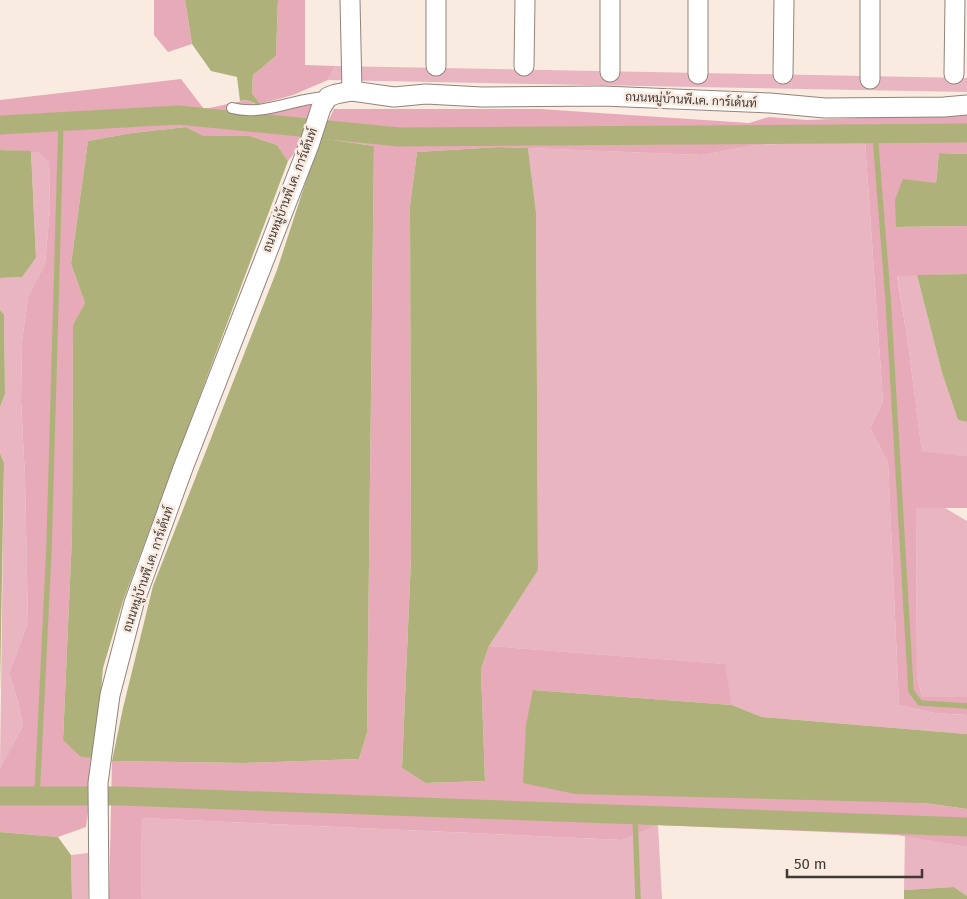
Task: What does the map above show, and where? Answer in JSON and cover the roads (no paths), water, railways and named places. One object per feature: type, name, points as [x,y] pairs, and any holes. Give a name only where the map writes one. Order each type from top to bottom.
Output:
[{"type":"street","points":[[350,0],[352,91]]},
{"type":"street","points":[[436,0],[436,66]]},
{"type":"street","points":[[524,66],[525,0]]},
{"type":"street","points":[[610,0],[610,72]]},
{"type":"street","points":[[698,0],[698,74]]},
{"type":"street","points":[[783,74],[784,0]]},
{"type":"street","points":[[870,0],[870,79]]},
{"type":"street","points":[[954,74],[955,0]]},
{"type":"street","name":"ถนนหมู่บ้านพี.เค. การ์เด้นท์","points":[[98,899],[98,783],[110,695],[134,603],[183,468],[324,103],[336,94],[352,91],[394,97],[426,94],[602,96],[770,103],[824,108],[944,107],[967,105]]},
{"type":"lane","points":[[232,108],[252,111],[308,98],[324,103]]},
{"type":"waterway","points":[[0,125],[178,115],[399,137],[967,133]]},
{"type":"waterway","points":[[37,796],[49,549],[61,121]]},
{"type":"waterway","points":[[875,134],[888,298],[911,691],[920,703],[967,706]]},
{"type":"waterway","points":[[0,796],[121,796],[967,827]]},
{"type":"waterway","points":[[635,815],[638,899]]}]
